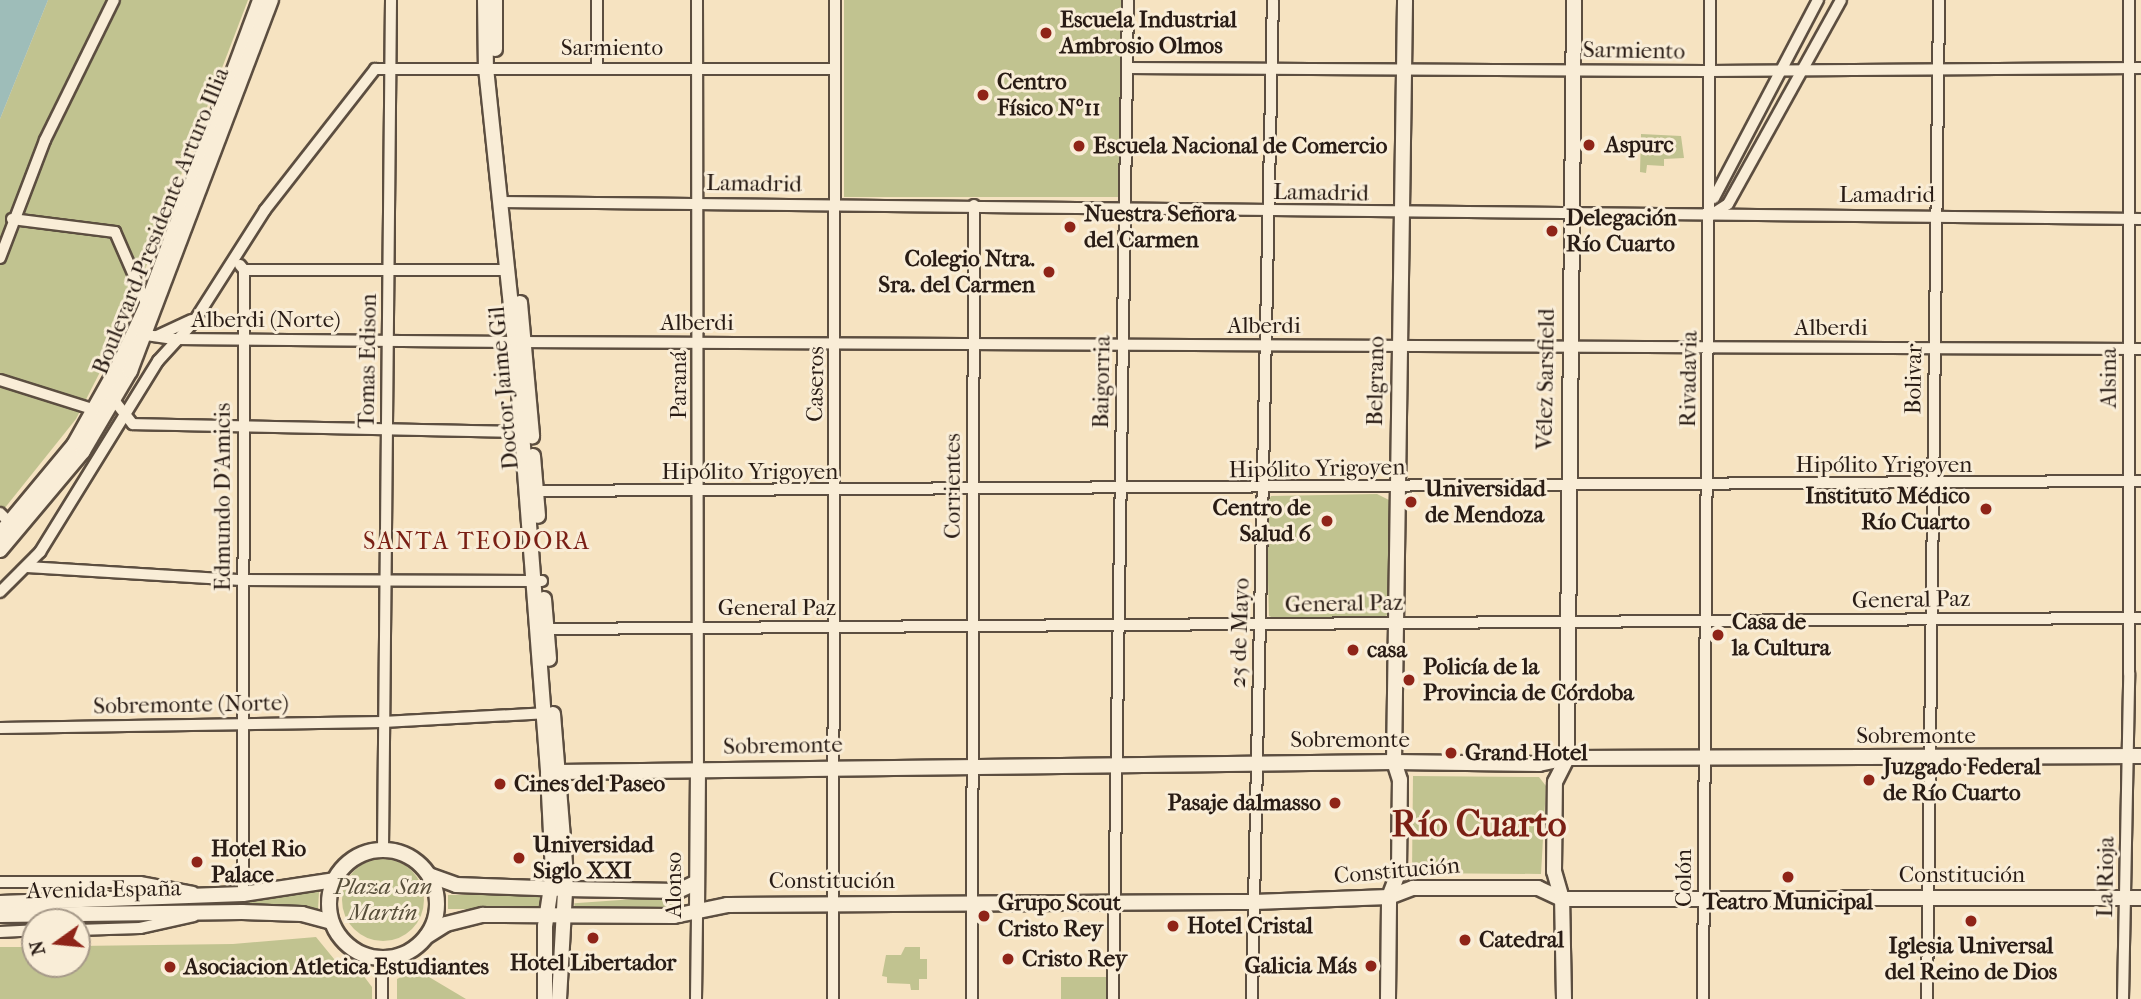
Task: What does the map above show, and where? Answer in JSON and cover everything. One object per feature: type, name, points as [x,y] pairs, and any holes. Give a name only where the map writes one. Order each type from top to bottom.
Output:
[{"type":"main road","name":"Boulevard Presidente Arturo Illia","points":[[0,550],[57,486],[110,395],[150,336],[150,312],[260,0]]},
{"type":"main road","name":"Boulevard Presidente Arturo Illia","points":[[3,523],[48,479],[95,411],[110,395],[150,312],[271,0]]},
{"type":"main road","name":"Doctor Jaime Gil","points":[[485,0],[520,342],[549,713],[558,772],[558,888]]},
{"type":"main road","name":"Doctor Jaime Gil","points":[[490,68],[495,0]]},
{"type":"main road","name":"Belgrano","points":[[1388,999],[1390,897],[1399,871],[1400,780],[1394,762],[1405,0]]},
{"type":"main road","name":"Vélez Sarsfield","points":[[1567,758],[1568,346],[1573,0]]},
{"type":"main road","name":"Doctor Jaime Gil","points":[[504,202],[508,270],[520,342]]},
{"type":"main road","name":"Doctor Jaime Gil","points":[[526,431],[536,491],[538,581],[547,629],[549,713]]},
{"type":"main road","points":[[545,999],[558,888],[549,713]]},
{"type":"main road","name":"Sobremonte","points":[[558,772],[1116,764],[1539,764],[1567,758],[1929,759],[2135,756]]},
{"type":"main road","points":[[1563,999],[1562,899],[1554,871],[1555,782],[1567,758]]},
{"type":"main road","name":"Alonso","points":[[697,911],[698,771]]},
{"type":"main road","points":[[697,882],[678,891],[456,885],[429,875],[417,862],[383,849],[351,860],[334,880],[328,905],[331,922],[351,948],[382,959],[415,949],[427,936],[446,924],[483,915],[674,916],[697,911]]},
{"type":"main road","points":[[427,936],[437,906],[429,875]]},
{"type":"main road","name":"Avenida España","points":[[0,903],[243,894],[334,880]]},
{"type":"main road","name":"Constitución","points":[[697,911],[727,905],[834,903],[1254,902],[1390,897],[1413,888],[1538,888],[1562,899],[2141,898]]},
{"type":"main road","name":"Avenida España","points":[[0,915],[209,912],[302,914],[331,922]]},
{"type":"main road","points":[[553,916],[559,999]]},
{"type":"street","points":[[0,258],[12,219],[45,139],[114,0]]},
{"type":"street","name":"Tomas Edison","points":[[383,849],[383,582],[391,0]]},
{"type":"street","points":[[597,0],[597,67]]},
{"type":"street","name":"Paraná","points":[[697,0],[698,771]]},
{"type":"street","name":"Caseros","points":[[833,999],[835,0]]},
{"type":"street","name":"Baigorria","points":[[1113,999],[1128,0]]},
{"type":"street","name":"25 de Mayo","points":[[1252,999],[1273,0]]},
{"type":"street","name":"Rivadavia","points":[[1704,758],[1710,0]]},
{"type":"street","points":[[1710,216],[1716,189],[1818,0]]},
{"type":"street","points":[[1710,216],[1728,204],[1841,0]]},
{"type":"street","name":"Bolivar","points":[[1927,999],[1939,0]]},
{"type":"street","name":"Alsina","points":[[2129,0],[2129,68],[2136,219],[2129,349],[2128,481],[2129,618],[2135,756]]},
{"type":"street","points":[[0,592],[27,567],[125,413],[176,340],[199,315],[265,210],[367,76],[390,66]]},
{"type":"street","name":"Sarmiento","points":[[390,66],[834,69]]},
{"type":"street","name":"Sarmiento","points":[[1127,68],[1709,71],[2141,68]]},
{"type":"street","name":"Lamadrid","points":[[504,202],[974,205],[1401,214],[1710,216],[1935,213],[2136,219]]},
{"type":"street","name":"Corrientes","points":[[972,999],[974,205]]},
{"type":"street","points":[[12,219],[115,232],[150,312]]},
{"type":"street","points":[[235,259],[244,270],[508,270]]},
{"type":"street","name":"Edmundo D'Amicis","points":[[243,894],[241,426],[244,270]]},
{"type":"street","points":[[150,336],[199,315]]},
{"type":"street","name":"Alberdi (Norte)","points":[[150,336],[176,340],[387,340]]},
{"type":"street","name":"Alberdi","points":[[387,340],[2141,349]]},
{"type":"street","points":[[0,380],[95,411]]},
{"type":"street","points":[[110,395],[133,424],[526,431]]},
{"type":"street","name":"Hipólito Yrigoyen","points":[[536,491],[1263,489],[2141,481]]},
{"type":"street","points":[[27,567],[242,580],[538,581]]},
{"type":"street","name":"General Paz","points":[[547,629],[2141,618]]},
{"type":"street","points":[[383,722],[549,713]]},
{"type":"street","name":"Sobremonte (Norte)","points":[[0,728],[383,722]]},
{"type":"street","name":"La Rioja","points":[[2123,999],[2125,898],[2135,756]]},
{"type":"street","name":"Colón","points":[[1703,999],[1704,758]]},
{"type":"street","name":"Avenida España","points":[[0,882],[140,882],[204,895]]},
{"type":"street","name":"Alonso","points":[[696,999],[697,911]]},
{"type":"street","name":"Avenida España","points":[[91,929],[165,925],[209,912]]},
{"type":"street","name":"Avenida España","points":[[0,932],[21,931]]},
{"type":"street","points":[[382,959],[382,999]]},
{"type":"green space","points":[[48,0],[248,0],[123,327],[76,419],[0,514],[0,119]]},
{"type":"green space","name":"Centro Físico Nº11","points":[[844,0],[1121,0],[1121,197],[844,197]]},
{"type":"green space","points":[[1641,134],[1681,136],[1684,158],[1664,159],[1664,166],[1647,165],[1646,173],[1640,172]]},
{"type":"green space","points":[[1377,494],[1389,500],[1390,508],[1388,615],[1376,619],[1279,620],[1269,616],[1266,506],[1271,496]]},
{"type":"green space","points":[[1413,776],[1539,777],[1546,786],[1541,874],[1412,873]]},
{"type":"green space","name":"Plaza San Martín","points":[[383,859],[399,863],[412,871],[420,884],[424,900],[420,916],[412,929],[399,937],[383,941],[367,937],[354,929],[346,916],[342,900],[346,884],[354,871],[367,863]]},
{"type":"green space","points":[[319,892],[318,909],[185,903]]},
{"type":"green space","points":[[448,895],[541,895],[541,909],[448,909]]},
{"type":"green space","points":[[677,896],[678,911],[575,918],[574,903]]},
{"type":"green space","name":"Asociacion Atletica Estudiantes","points":[[316,937],[343,970],[363,975],[372,987],[372,999],[0,999],[0,947],[21,947],[21,978],[91,978],[91,946],[233,944]]},
{"type":"green space","points":[[905,947],[920,947],[920,959],[927,959],[927,979],[919,979],[919,990],[911,990],[910,984],[887,983],[887,977],[882,976],[886,955],[901,955]]},
{"type":"green space","points":[[421,967],[429,977],[466,999],[397,999],[397,979]]},
{"type":"green space","points":[[1061,977],[1106,977],[1106,999],[1061,999]]},
{"type":"water","points":[[0,0],[48,0],[0,119]]},
{"type":"place","name":"Escuela Industrial Ambrosio Olmos","points":[[1046,33]]},
{"type":"place","name":"Centro Físico Nº11","points":[[983,95]]},
{"type":"place","name":"Aspurc","points":[[1589,145]]},
{"type":"place","name":"Escuela Nacional de Comercio","points":[[1079,146]]},
{"type":"place","name":"Nuestra Señora del Carmen","points":[[1070,227]]},
{"type":"place","name":"Delegación Río Cuarto","points":[[1552,231]]},
{"type":"place","name":"Colegio Ntra. Sra. del Carmen","points":[[1049,272]]},
{"type":"place","name":"Universidad de Mendoza","points":[[1411,502]]},
{"type":"place","name":"Instituto Médico Río Cuarto","points":[[1986,509]]},
{"type":"place","name":"Centro de Salud 6","points":[[1327,521]]},
{"type":"place","name":"Casa de la Cultura","points":[[1718,635]]},
{"type":"place","name":"casa","points":[[1353,650]]},
{"type":"place","name":"Policía de la Provincia de Córdoba","points":[[1409,680]]},
{"type":"place","name":"Grand Hotel","points":[[1451,753]]},
{"type":"place","name":"Juzgado Federal de Río Cuarto","points":[[1869,780]]},
{"type":"place","name":"Cines del Paseo","points":[[500,784]]},
{"type":"place","name":"Pasaje dalmasso","points":[[1335,803]]},
{"type":"place","name":"Universidad Siglo XXI","points":[[519,858]]},
{"type":"place","name":"Hotel Rio Palace","points":[[197,862]]},
{"type":"place","name":"Teatro Municipal","points":[[1788,877]]},
{"type":"place","name":"Grupo Scout Cristo Rey","points":[[984,916]]},
{"type":"place","name":"Iglesia Universal del Reino de Dios","points":[[1971,921]]},
{"type":"place","name":"Hotel Cristal","points":[[1173,926]]},
{"type":"place","name":"Hotel Libertador","points":[[593,938]]},
{"type":"place","name":"Catedral","points":[[1465,940]]},
{"type":"place","name":"Cristo Rey","points":[[1008,959]]},
{"type":"place","name":"Galicia Más","points":[[1371,966]]},
{"type":"place","name":"Asociacion Atletica Estudiantes","points":[[170,967]]},
{"type":"district","name":"SANTA TEODORA","points":[[477,542]]},
{"type":"district","name":"Río Cuarto","points":[[1479,824]]}]
